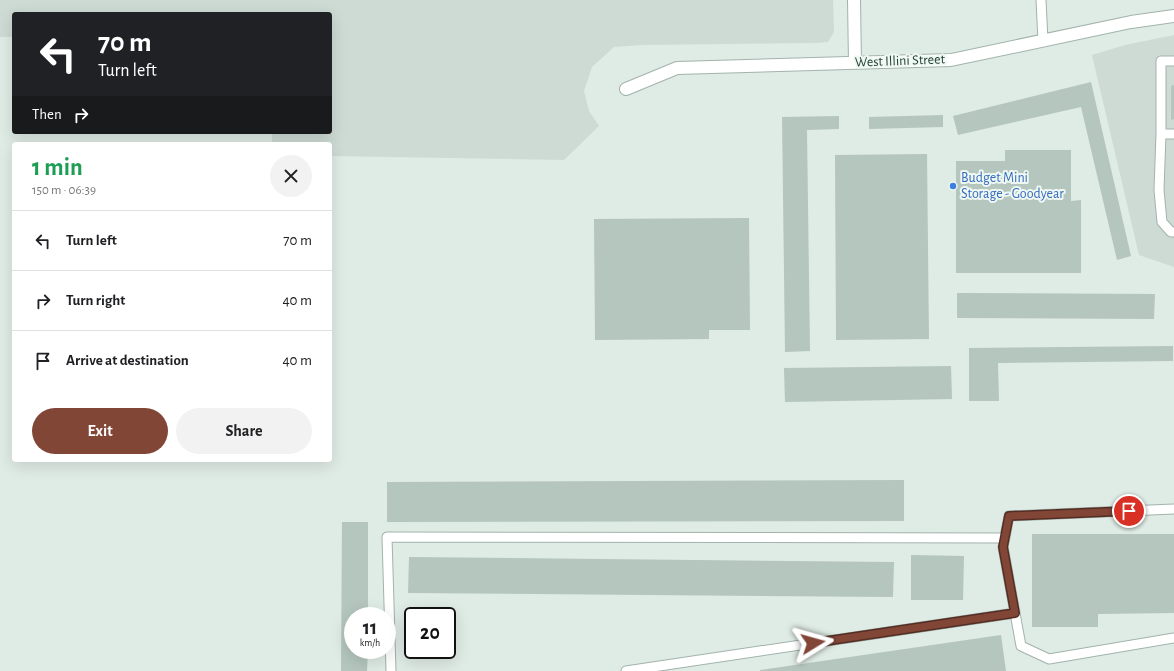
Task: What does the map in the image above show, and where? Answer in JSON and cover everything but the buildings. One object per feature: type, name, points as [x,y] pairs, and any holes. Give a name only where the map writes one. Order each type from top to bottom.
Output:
[{"type":"street","points":[[854,0],[855,63]]},
{"type":"street","name":"West Illini Street","points":[[626,89],[677,68],[951,60],[1131,22],[1174,16]]},
{"type":"lane","points":[[1041,0],[1043,41]]},
{"type":"lane","points":[[1174,61],[1162,61],[1162,134],[1159,190],[1162,222],[1171,232],[1174,232]]},
{"type":"lane","points":[[1162,134],[1174,134]]},
{"type":"lane","points":[[1174,509],[1009,516],[1003,547],[1021,646],[1048,659],[1174,638]]},
{"type":"lane","points":[[391,671],[387,537],[1005,538]]},
{"type":"lane","points":[[626,671],[1015,613]]},
{"type":"shaded area","points":[[0,0],[833,0],[834,32],[828,42],[816,43],[642,45],[614,47],[592,67],[584,91],[589,111],[599,126],[564,160],[332,156],[332,142],[272,142],[272,134],[332,134],[332,12],[12,12],[12,37],[0,37]]},
{"type":"shaded area","points":[[1174,35],[1174,267],[1139,255],[1092,55],[1125,45]]},
{"type":"place","name":"Budget Mini Storage - Goodyear","points":[[953,186]]},
{"type":"route","points":[[813,643],[1015,613],[1003,547],[1009,516],[1129,511]]}]
